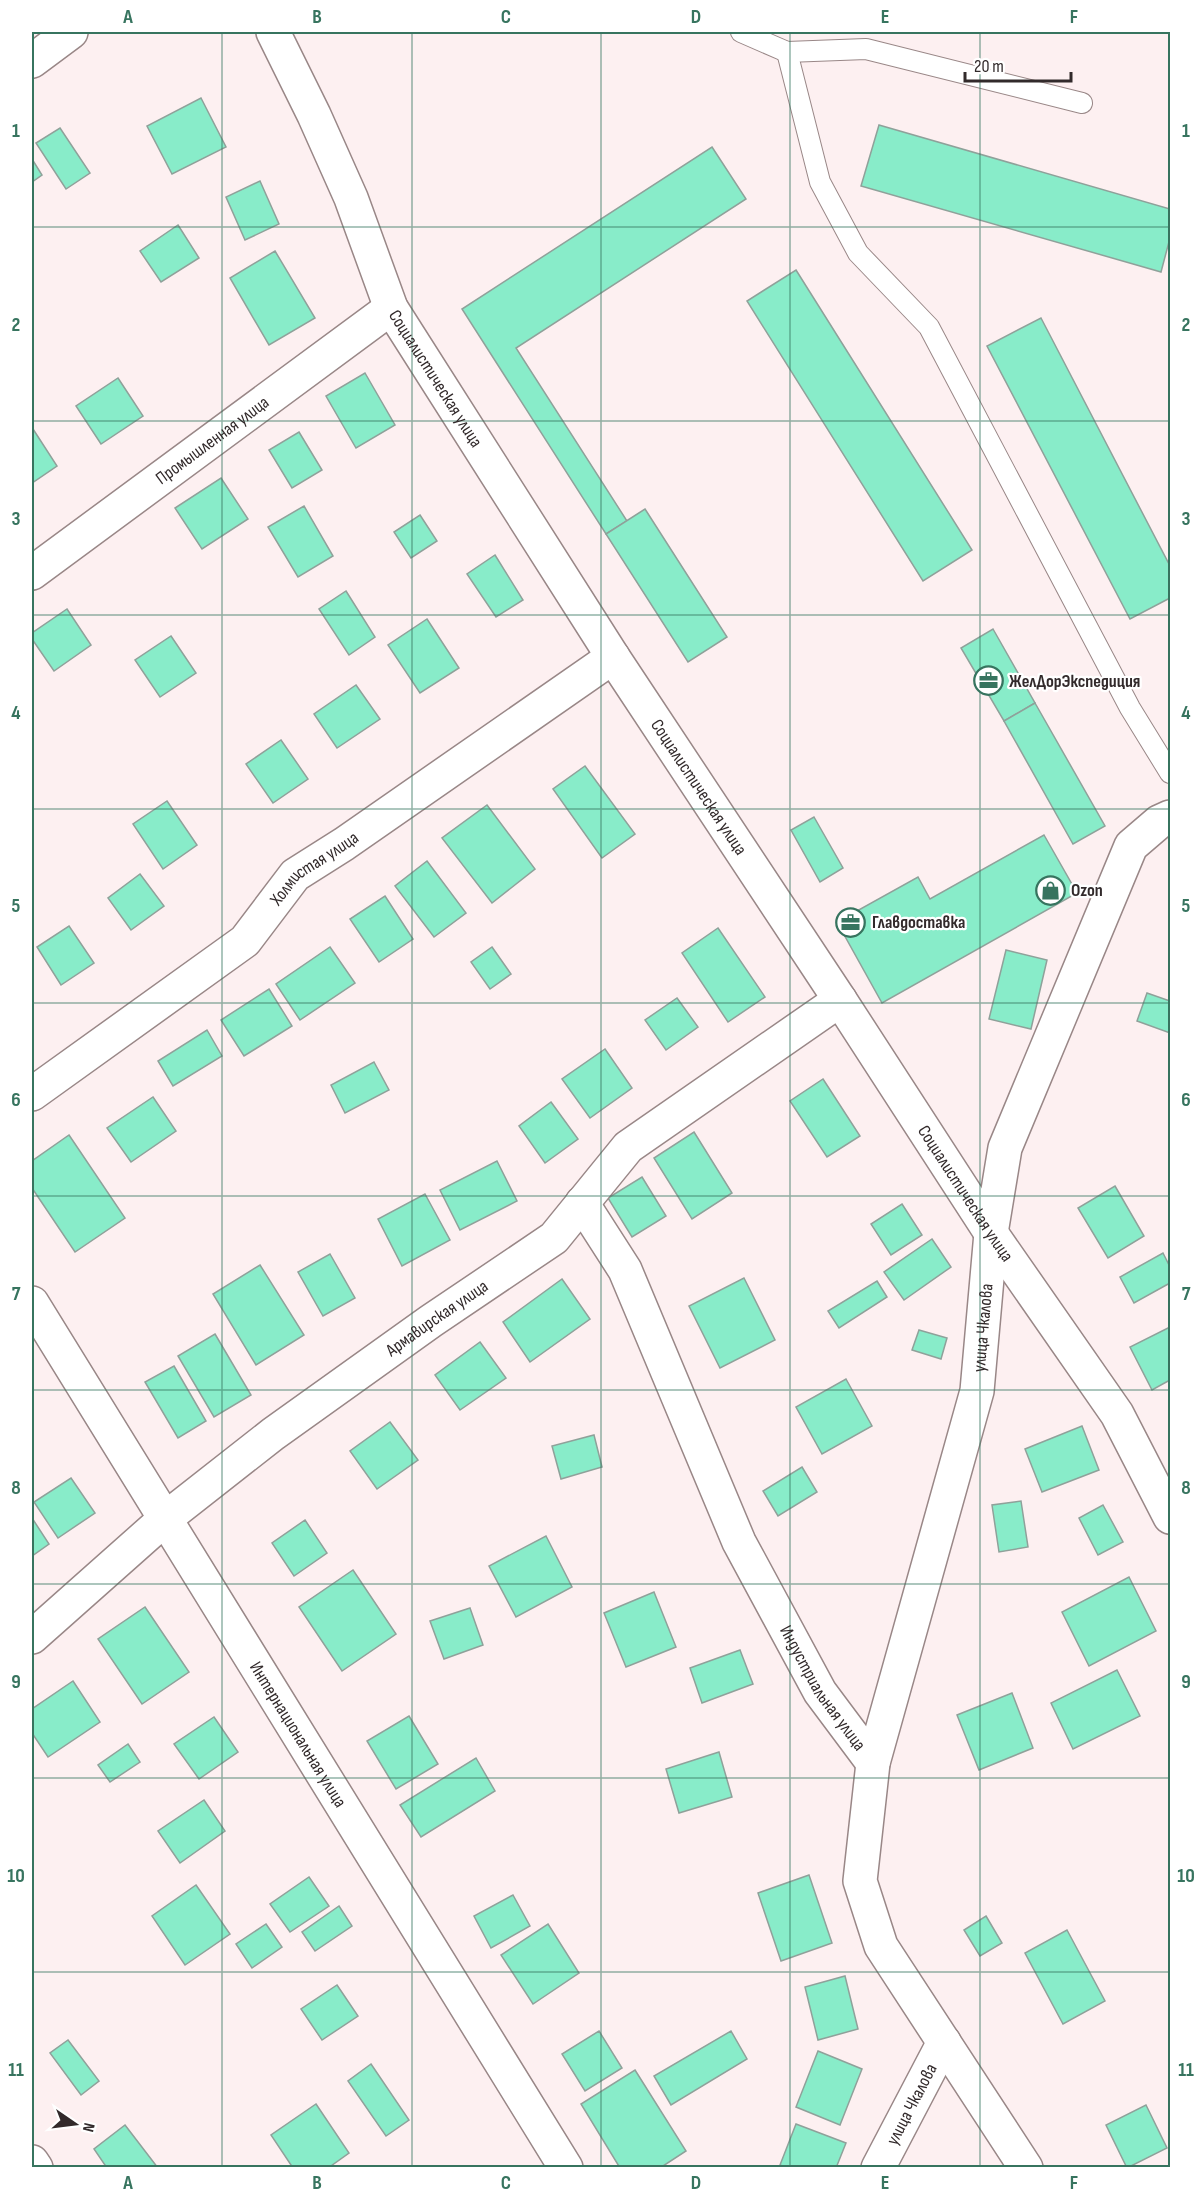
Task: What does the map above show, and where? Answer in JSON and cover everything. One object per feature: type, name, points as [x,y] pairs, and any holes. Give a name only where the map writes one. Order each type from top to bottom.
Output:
[{"type":"street","points":[[32,61],[71,32]]},
{"type":"street","name":"Социалистическая улица","points":[[273,32],[314,115],[351,198],[391,308],[613,657],[991,1233],[1118,1414],[1170,1517]]},
{"type":"street","name":"Промышленная улица","points":[[32,573],[391,308]]},
{"type":"street","name":"Холмистая улица","points":[[32,1094],[245,941],[295,875],[344,844],[613,657]]},
{"type":"street","name":"улица Чкалова","points":[[873,1763],[977,1391],[991,1233],[1005,1148],[1131,846],[1159,822],[1170,817]]},
{"type":"street","name":"Армавирская улица","points":[[32,1637],[166,1518],[273,1434],[431,1321],[554,1238],[628,1147],[840,1000]]},
{"type":"street","name":"Индустриальная улица","points":[[582,1203],[625,1270],[739,1542],[820,1692],[873,1763],[860,1881],[881,1946],[1026,2168]]},
{"type":"street","name":"Интернациональная улица","points":[[32,1303],[566,2168]]},
{"type":"street","name":"улица Чкалова","points":[[878,2168],[944,2042]]},
{"type":"street","points":[[32,2162],[36,2168]]},
{"type":"lane","points":[[741,32],[787,52],[866,49],[1082,102]]},
{"type":"lane","points":[[787,52],[820,182],[858,253],[928,327],[1130,708],[1170,773]]},
{"type":"building","points":[[201,98],[226,147],[172,174],[147,126]]},
{"type":"building","points":[[879,125],[1170,209],[1170,238],[1161,272],[861,186]]},
{"type":"building","points":[[60,128],[90,173],[66,189],[36,143]]},
{"type":"building","points":[[712,147],[746,199],[516,348],[627,521],[606,534],[462,309]]},
{"type":"building","points":[[32,159],[42,175],[32,182]]},
{"type":"building","points":[[260,181],[279,224],[245,240],[226,197]]},
{"type":"building","points":[[178,225],[199,258],[161,282],[140,251]]},
{"type":"building","points":[[275,251],[315,318],[269,345],[230,278]]},
{"type":"building","points":[[796,270],[972,550],[923,581],[747,301]]},
{"type":"building","points":[[1041,318],[1170,566],[1170,598],[1130,619],[987,346]]},
{"type":"building","points":[[365,373],[395,425],[356,448],[326,396]]},
{"type":"building","points":[[118,378],[143,416],[101,444],[76,406]]},
{"type":"building","points":[[32,430],[57,466],[32,483]]},
{"type":"building","points":[[299,432],[322,470],[292,488],[269,450]]},
{"type":"building","points":[[221,478],[248,519],[202,549],[175,508]]},
{"type":"building","points":[[304,506],[333,556],[298,577],[268,527]]},
{"type":"building","points":[[645,509],[727,637],[688,662],[606,534]]},
{"type":"building","points":[[420,515],[437,541],[411,558],[394,532]]},
{"type":"building","points":[[495,555],[523,600],[496,617],[467,574]]},
{"type":"building","points":[[346,591],[375,637],[349,655],[319,609]]},
{"type":"building","points":[[67,609],[91,645],[54,671],[32,639],[32,633]]},
{"type":"building","points":[[427,619],[459,668],[420,693],[388,645]]},
{"type":"building","points":[[993,629],[1035,703],[1004,721],[961,648]]},
{"type":"building","points":[[171,636],[196,673],[160,697],[135,660]]},
{"type":"building","points":[[356,685],[380,719],[337,748],[314,714]]},
{"type":"building","points":[[1035,703],[1105,826],[1073,844],[1004,721]]},
{"type":"building","points":[[281,740],[308,779],[273,803],[246,764]]},
{"type":"building","points":[[585,766],[635,834],[602,858],[553,789]]},
{"type":"building","points":[[167,801],[197,845],[163,869],[133,824]]},
{"type":"building","points":[[487,805],[535,869],[492,903],[442,838]]},
{"type":"building","points":[[814,817],[843,868],[820,882],[791,830]]},
{"type":"building","points":[[1044,835],[1077,893],[882,1003],[837,922],[918,877],[930,899]]},
{"type":"building","points":[[427,861],[466,913],[434,937],[395,886]]},
{"type":"building","points":[[140,874],[164,906],[131,930],[108,898]]},
{"type":"building","points":[[385,896],[413,939],[379,962],[350,919]]},
{"type":"building","points":[[69,926],[94,963],[61,985],[37,947]]},
{"type":"building","points":[[718,928],[765,997],[728,1022],[682,953]]},
{"type":"building","points":[[330,947],[355,983],[300,1020],[276,984]]},
{"type":"building","points":[[492,947],[511,974],[490,989],[471,962]]},
{"type":"building","points":[[1006,950],[1047,960],[1031,1029],[989,1019]]},
{"type":"building","points":[[269,989],[292,1026],[244,1056],[221,1020]]},
{"type":"building","points":[[1147,993],[1170,1001],[1170,1033],[1137,1021]]},
{"type":"building","points":[[677,998],[698,1027],[666,1050],[645,1020]]},
{"type":"building","points":[[207,1030],[222,1056],[173,1086],[158,1061]]},
{"type":"building","points":[[605,1049],[632,1088],[590,1118],[562,1079]]},
{"type":"building","points":[[374,1062],[389,1090],[345,1113],[331,1085]]},
{"type":"building","points":[[823,1079],[860,1136],[827,1157],[790,1101]]},
{"type":"building","points":[[153,1097],[176,1131],[131,1162],[107,1128]]},
{"type":"building","points":[[551,1102],[578,1139],[545,1163],[519,1126]]},
{"type":"building","points":[[694,1132],[732,1193],[692,1219],[654,1158]]},
{"type":"building","points":[[69,1135],[125,1218],[75,1252],[32,1188],[32,1161]]},
{"type":"building","points":[[497,1161],[517,1201],[460,1230],[440,1190]]},
{"type":"building","points":[[642,1177],[666,1216],[632,1237],[608,1198]]},
{"type":"building","points":[[1115,1186],[1144,1236],[1108,1258],[1078,1208]]},
{"type":"building","points":[[425,1194],[450,1240],[402,1266],[378,1219]]},
{"type":"building","points":[[902,1204],[922,1235],[891,1255],[871,1224]]},
{"type":"building","points":[[932,1239],[951,1267],[904,1300],[884,1272]]},
{"type":"building","points":[[1163,1253],[1170,1267],[1170,1283],[1134,1303],[1120,1277]]},
{"type":"building","points":[[330,1254],[355,1298],[323,1316],[298,1272]]},
{"type":"building","points":[[260,1265],[304,1335],[256,1365],[213,1294]]},
{"type":"building","points":[[744,1278],[775,1340],[720,1368],[689,1306]]},
{"type":"building","points":[[562,1279],[590,1319],[530,1362],[503,1322]]},
{"type":"building","points":[[877,1281],[887,1297],[839,1328],[828,1311]]},
{"type":"building","points":[[1170,1327],[1170,1380],[1152,1390],[1130,1347]]},
{"type":"building","points":[[919,1330],[947,1338],[941,1359],[912,1350]]},
{"type":"building","points":[[215,1334],[251,1395],[214,1417],[178,1356]]},
{"type":"building","points":[[480,1342],[506,1378],[460,1410],[435,1375]]},
{"type":"building","points":[[174,1366],[206,1421],[178,1438],[145,1382]]},
{"type":"building","points":[[846,1379],[872,1426],[822,1454],[796,1407]]},
{"type":"building","points":[[390,1422],[418,1460],[377,1489],[350,1451]]},
{"type":"building","points":[[1082,1426],[1099,1470],[1042,1492],[1025,1449]]},
{"type":"building","points":[[594,1435],[602,1467],[561,1479],[552,1446]]},
{"type":"building","points":[[802,1467],[817,1492],[778,1516],[763,1491]]},
{"type":"building","points":[[71,1478],[95,1513],[58,1538],[34,1502]]},
{"type":"building","points":[[1021,1501],[1028,1547],[999,1552],[992,1505]]},
{"type":"building","points":[[1103,1505],[1123,1542],[1098,1555],[1079,1518]]},
{"type":"building","points":[[32,1518],[49,1544],[32,1556]]},
{"type":"building","points":[[305,1520],[327,1553],[294,1576],[272,1543]]},
{"type":"building","points":[[546,1536],[572,1587],[516,1617],[489,1566]]},
{"type":"building","points":[[353,1570],[396,1634],[342,1671],[299,1607]]},
{"type":"building","points":[[1129,1577],[1156,1631],[1089,1666],[1062,1612]]},
{"type":"building","points":[[654,1592],[676,1647],[626,1667],[604,1613]]},
{"type":"building","points":[[145,1607],[189,1672],[142,1704],[98,1639]]},
{"type":"building","points":[[470,1608],[483,1645],[444,1659],[430,1621]]},
{"type":"building","points":[[740,1650],[753,1684],[702,1703],[690,1668]]},
{"type":"building","points":[[1117,1670],[1140,1716],[1073,1749],[1051,1703]]},
{"type":"building","points":[[73,1681],[100,1722],[48,1757],[32,1733],[32,1709]]},
{"type":"building","points":[[1012,1693],[1033,1748],[979,1770],[957,1715]]},
{"type":"building","points":[[409,1716],[438,1764],[396,1789],[367,1741]]},
{"type":"building","points":[[214,1717],[238,1752],[199,1779],[174,1744]]},
{"type":"building","points":[[128,1744],[140,1762],[110,1782],[98,1765]]},
{"type":"building","points":[[719,1752],[732,1797],[679,1813],[666,1769]]},
{"type":"building","points":[[476,1758],[495,1791],[421,1837],[400,1805]]},
{"type":"building","points":[[204,1800],[225,1831],[180,1863],[158,1831]]},
{"type":"building","points":[[809,1875],[832,1943],[781,1961],[758,1893]]},
{"type":"building","points":[[309,1877],[329,1906],[290,1932],[270,1904]]},
{"type":"building","points":[[196,1885],[230,1934],[185,1965],[152,1916]]},
{"type":"building","points":[[513,1895],[530,1926],[491,1948],[474,1916]]},
{"type":"building","points":[[339,1906],[352,1926],[315,1951],[302,1932]]},
{"type":"building","points":[[986,1916],[1002,1943],[980,1956],[964,1930]]},
{"type":"building","points":[[266,1924],[282,1947],[252,1968],[236,1944]]},
{"type":"building","points":[[548,1924],[579,1973],[533,2004],[501,1955]]},
{"type":"building","points":[[1067,1930],[1105,2001],[1063,2024],[1025,1953]]},
{"type":"building","points":[[845,1976],[858,2029],[818,2040],[805,1987]]},
{"type":"building","points":[[337,1985],[358,2016],[322,2040],[301,2009]]},
{"type":"building","points":[[599,2031],[622,2068],[585,2091],[562,2054]]},
{"type":"building","points":[[731,2031],[747,2059],[671,2105],[654,2076]]},
{"type":"building","points":[[68,2040],[99,2081],[81,2095],[50,2053]]},
{"type":"building","points":[[818,2051],[862,2069],[840,2125],[796,2107]]},
{"type":"building","points":[[371,2064],[409,2120],[386,2136],[348,2081]]},
{"type":"building","points":[[635,2070],[686,2151],[660,2168],[620,2168],[581,2104]]},
{"type":"building","points":[[316,2104],[349,2153],[328,2168],[293,2168],[271,2135]]},
{"type":"building","points":[[1146,2105],[1167,2148],[1127,2168],[1106,2125]]},
{"type":"building","points":[[796,2124],[846,2143],[836,2168],[788,2168],[780,2165]]},
{"type":"building","points":[[125,2125],[158,2168],[107,2168],[94,2149]]},
{"type":"place","name":"ЖелДорЭкспедиция","points":[[988,681]]},
{"type":"place","name":"Ozon","points":[[1050,890]]},
{"type":"place","name":"Главдоставка","points":[[851,922]]}]
